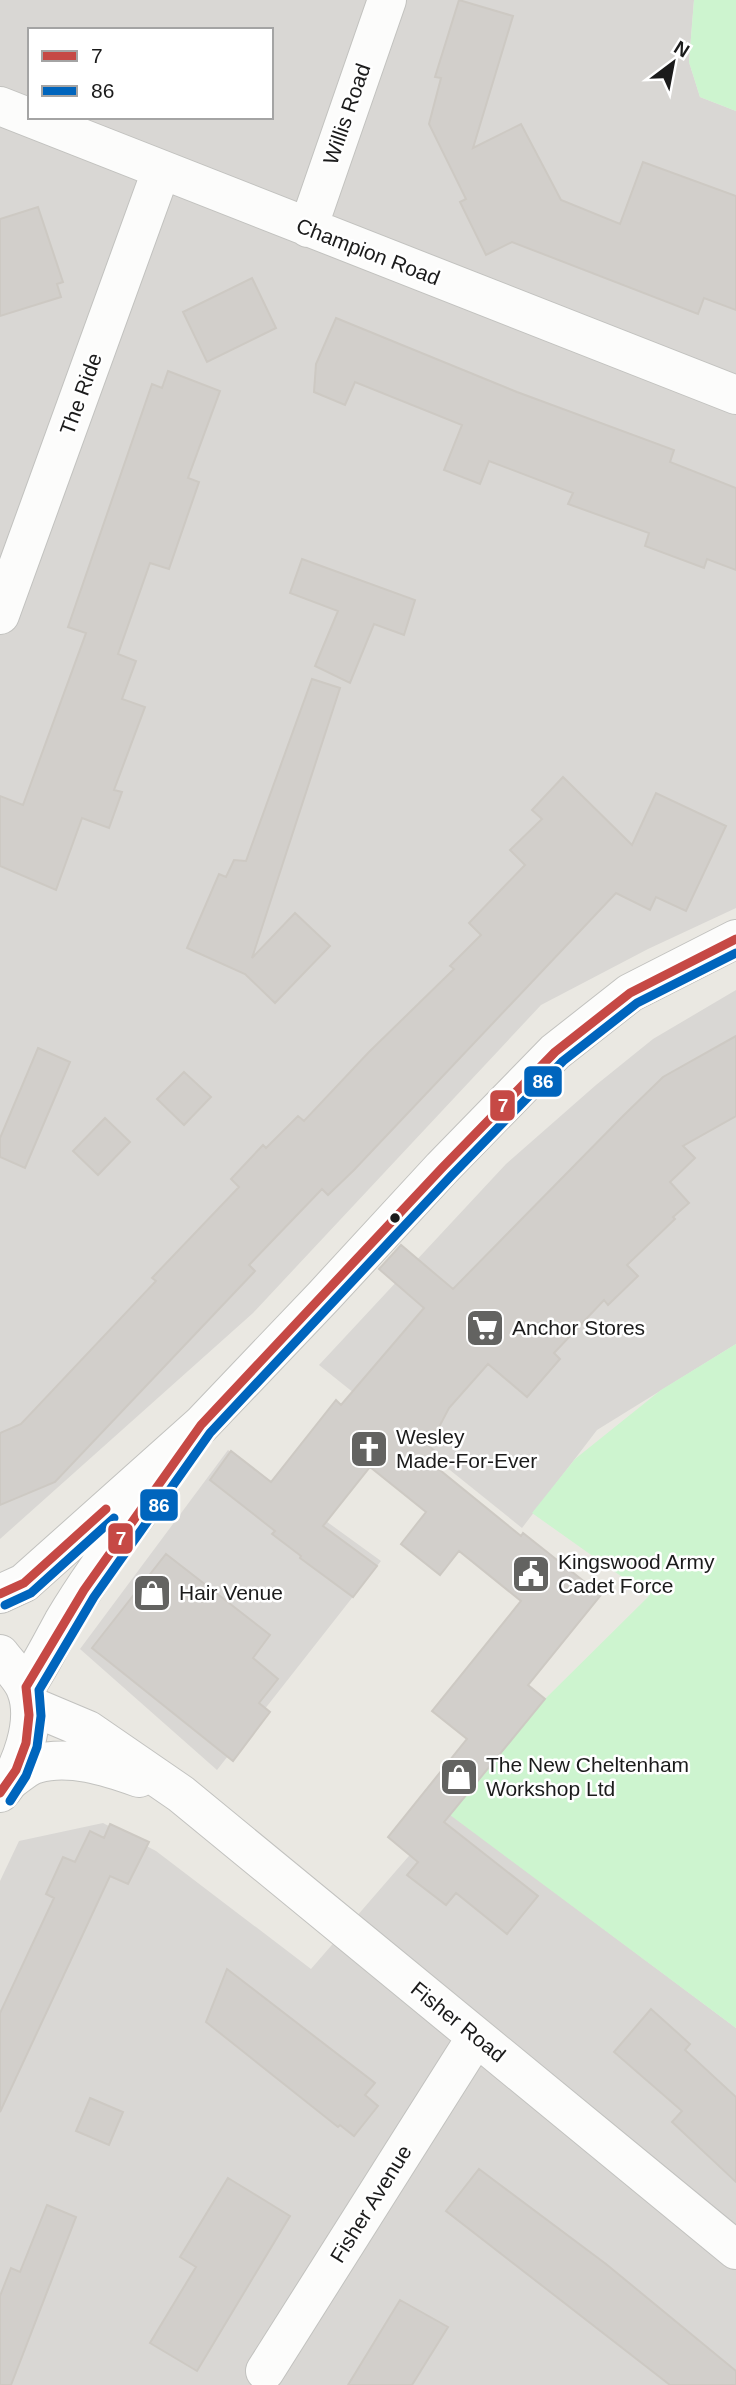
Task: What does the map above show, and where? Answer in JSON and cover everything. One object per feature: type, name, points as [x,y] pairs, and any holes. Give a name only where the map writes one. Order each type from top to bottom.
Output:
[{"type":"street","name":"Willis Road","points":[[308,228],[387,0]]},
{"type":"street","name":"Champion Road","points":[[0,106],[28,117]]},
{"type":"street","name":"Champion Road","points":[[32,119],[736,395]]},
{"type":"street","name":"The Ride","points":[[0,615],[161,171]]},
{"type":"street","points":[[0,1594],[24,1583],[201,1425],[442,1168],[555,1052],[630,993],[736,939]]},
{"type":"street","points":[[3,1790],[24,1751],[28,1697],[63,1623],[201,1425]]},
{"type":"street","points":[[0,1654],[28,1697]]},
{"type":"street","name":"Fisher Road","points":[[28,1697],[88,1730],[181,1794],[736,2250]]},
{"type":"street","name":"Fisher Road","points":[[3,1790],[35,1764],[69,1761],[110,1768],[181,1794]]},
{"type":"street","name":"Fisher Avenue","points":[[265,2371],[476,2038]]},
{"type":"shaded area","points":[[0,0],[694,0],[689,62],[700,97],[736,111],[736,908],[648,949],[541,1005],[253,1313],[0,1539]]},
{"type":"shaded area","points":[[736,990],[736,1344],[597,1430],[522,1528],[319,1365],[506,1164],[653,1039]]},
{"type":"shaded area","points":[[228,1450],[381,1561],[217,1770],[80,1649]]},
{"type":"shaded area","points":[[447,1812],[736,2028],[736,2385],[0,2385],[0,1881],[19,1841],[103,1823],[156,1851],[311,1969]]},
{"type":"green space","points":[[694,0],[736,0],[736,111],[700,97],[689,62]]},
{"type":"green space","points":[[736,1344],[736,2028],[450,1815],[545,1699],[649,1596],[532,1513],[575,1459],[661,1390]]},
{"type":"building","points":[[459,0],[513,16],[473,148],[521,124],[561,200],[620,224],[643,162],[736,196],[736,310],[704,298],[698,314],[512,242],[486,255],[460,202],[466,199],[429,124],[441,78],[435,77]]},
{"type":"building","points":[[38,207],[63,282],[57,284],[61,297],[0,316],[0,219]]},
{"type":"building","points":[[252,278],[276,328],[207,362],[183,312]]},
{"type":"building","points":[[336,318],[517,392],[674,450],[670,462],[736,488],[736,570],[707,559],[704,568],[645,546],[649,533],[568,504],[573,493],[489,461],[480,484],[444,470],[462,425],[355,382],[345,405],[314,392],[316,364]]},
{"type":"building","points":[[168,371],[220,391],[188,478],[199,482],[169,569],[150,563],[118,654],[136,661],[122,699],[145,707],[114,790],[122,792],[109,828],[82,818],[56,890],[0,866],[0,796],[23,805],[86,633],[68,627],[152,384],[162,388]]},
{"type":"building","points":[[302,559],[415,600],[404,635],[374,624],[350,683],[315,666],[338,611],[290,593]]},
{"type":"building","points":[[312,679],[340,688],[252,958],[295,913],[330,946],[275,1003],[245,974],[187,948],[219,874],[226,877],[234,860],[246,861]]},
{"type":"building","points":[[563,777],[632,845],[656,793],[726,826],[686,911],[656,897],[650,910],[616,893],[354,1170],[328,1195],[322,1189],[249,1265],[255,1271],[55,1482],[0,1505],[0,1433],[21,1424],[156,1281],[152,1278],[239,1187],[231,1179],[263,1145],[266,1148],[298,1116],[304,1121],[369,1052],[454,969],[450,966],[481,935],[469,923],[525,865],[510,850],[542,819],[532,810]]},
{"type":"building","points":[[736,1036],[736,1116],[683,1146],[695,1158],[670,1182],[689,1203],[627,1265],[638,1276],[608,1305],[604,1300],[554,1353],[560,1359],[527,1397],[488,1364],[449,1408],[429,1446],[437,1453],[430,1462],[521,1536],[523,1533],[601,1595],[528,1685],[545,1699],[444,1822],[538,1896],[507,1934],[456,1893],[446,1905],[407,1875],[418,1862],[388,1837],[467,1739],[432,1711],[521,1601],[459,1551],[440,1575],[401,1544],[426,1512],[370,1467],[323,1526],[377,1566],[353,1597],[300,1558],[301,1556],[272,1534],[275,1531],[210,1480],[231,1451],[271,1482],[336,1400],[341,1405],[424,1308],[379,1269],[401,1245],[453,1289],[663,1077]]},
{"type":"building","points":[[38,1048],[70,1062],[25,1168],[0,1157],[0,1138]]},
{"type":"building","points":[[184,1072],[211,1097],[184,1125],[157,1099]]},
{"type":"building","points":[[105,1118],[130,1142],[98,1175],[73,1151]]},
{"type":"building","points":[[166,1554],[270,1635],[253,1658],[278,1679],[259,1703],[270,1712],[233,1761],[92,1648]]},
{"type":"building","points":[[110,1824],[149,1842],[128,1884],[110,1876],[0,2112],[0,2013],[54,1898],[46,1894],[63,1857],[75,1862],[90,1831],[104,1838]]},
{"type":"building","points":[[227,1969],[375,2083],[365,2095],[378,2106],[354,2136],[340,2125],[338,2127],[206,2022]]},
{"type":"building","points":[[651,2009],[690,2044],[685,2050],[736,2097],[736,2182],[672,2122],[682,2111],[614,2052]]},
{"type":"building","points":[[90,2098],[123,2112],[109,2145],[76,2131]]},
{"type":"building","points":[[479,2169],[606,2264],[736,2371],[736,2385],[670,2385],[446,2211]]},
{"type":"building","points":[[228,2178],[290,2216],[197,2371],[150,2343],[196,2267],[180,2257]]},
{"type":"building","points":[[47,2205],[76,2217],[11,2385],[0,2385],[0,2296],[11,2268],[20,2272]]},
{"type":"building","points":[[400,2300],[448,2327],[412,2385],[348,2385]]},
{"type":"transit line","name":"7","points":[[0,1793],[16,1770],[26,1743],[29,1715],[26,1687],[84,1590],[201,1425],[442,1168],[555,1052],[630,993],[736,939]]},
{"type":"transit line","name":"86","points":[[10,1801],[26,1776],[37,1747],[41,1716],[39,1690],[94,1597],[210,1433],[563,1061],[637,1003],[736,953]]},
{"type":"transit line","name":"7","points":[[0,1594],[24,1583],[106,1509]]},
{"type":"transit line","name":"86","points":[[5,1605],[31,1593],[114,1518]]},
{"type":"place","name":"Anchor Stores","points":[[485,1328]]},
{"type":"place","name":"Wesley Made-For-Ever","points":[[369,1449]]},
{"type":"place","name":"Kingswood Army Cadet Force","points":[[531,1574]]},
{"type":"place","name":"Hair Venue","points":[[152,1593]]},
{"type":"place","name":"The New Cheltenham Workshop Ltd","points":[[459,1777]]}]
